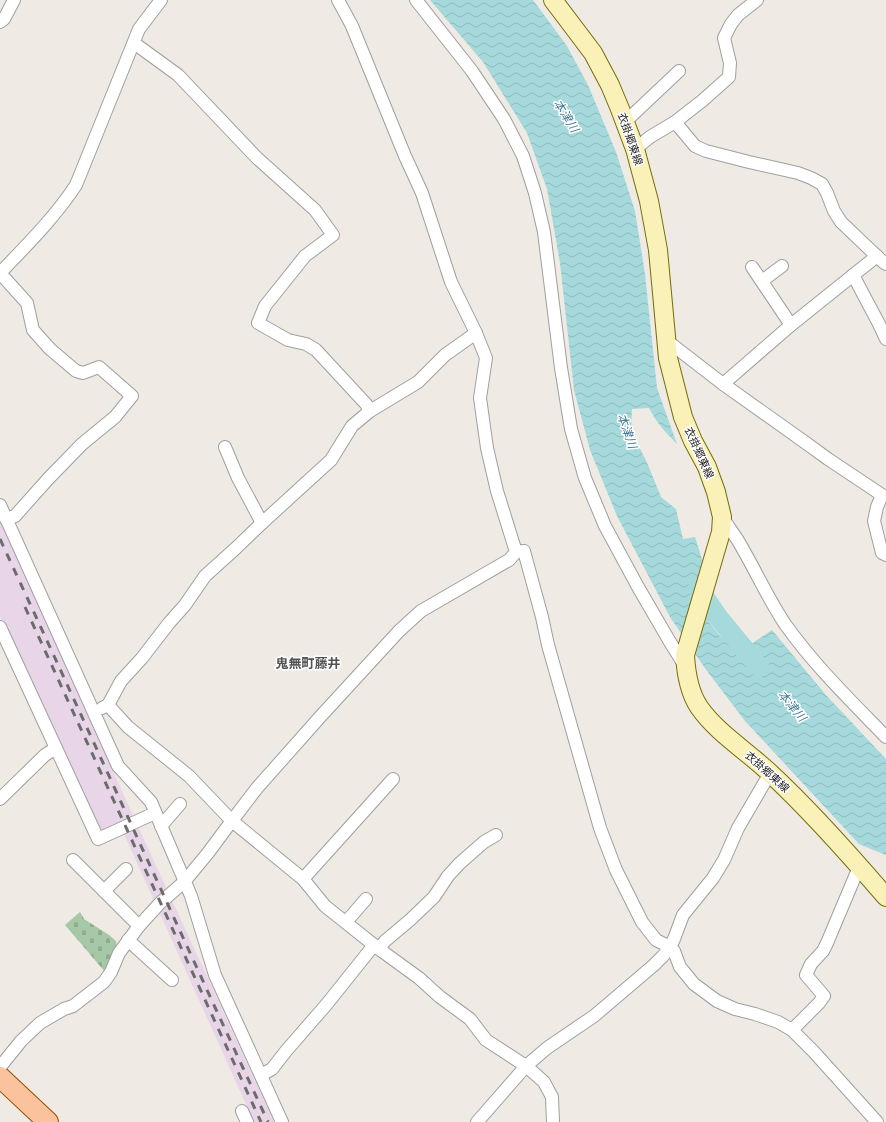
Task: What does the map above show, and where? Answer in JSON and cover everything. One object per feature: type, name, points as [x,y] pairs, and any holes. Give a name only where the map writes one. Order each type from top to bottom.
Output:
[{"type":"main road","name":"衣掛郷東線","points":[[553,0],[593,53],[610,85],[635,149],[649,201],[658,250],[668,358],[683,417],[693,441],[707,467],[716,492],[721,524],[686,661],[692,695],[709,720],[770,773],[800,802],[886,897]]},
{"type":"main road","points":[[0,1078],[48,1122]]},
{"type":"street","points":[[0,22],[4,18],[14,0]]},
{"type":"street","points":[[6,519],[15,516],[82,444],[115,417],[132,396],[99,367],[83,373],[76,371],[50,349],[33,330],[27,303],[0,273],[67,200],[76,186],[139,29],[161,0]]},
{"type":"street","points":[[338,0],[352,26],[405,156],[422,193],[451,282],[476,333],[486,358],[480,398],[487,448],[497,491],[516,552]]},
{"type":"street","points":[[416,0],[472,71],[504,119],[523,156],[535,193],[544,232],[561,368],[571,429],[585,478],[605,526],[646,601],[670,642],[686,661]]},
{"type":"street","points":[[635,149],[650,137],[675,122],[729,77],[730,63],[724,38],[731,24],[738,15],[742,5],[757,0]]},
{"type":"street","points":[[134,43],[178,75],[257,158],[315,210],[333,235],[305,256],[265,306],[258,323],[288,340],[306,344],[316,350],[366,404],[370,411]]},
{"type":"street","points":[[625,122],[679,72]]},
{"type":"street","points":[[675,122],[696,146],[706,151],[798,173],[822,184],[834,211],[841,222],[882,260],[853,276],[791,325],[723,384]]},
{"type":"street","points":[[762,282],[782,266]]},
{"type":"street","points":[[752,267],[791,325]]},
{"type":"street","points":[[853,276],[880,324],[886,339]]},
{"type":"street","points":[[94,712],[108,704],[121,681],[142,658],[185,605],[205,576],[331,460],[352,426],[370,411],[418,382],[445,355],[476,333]]},
{"type":"street","points":[[666,340],[723,384],[828,459],[882,495],[877,507],[874,521],[882,553],[886,555]]},
{"type":"street","points":[[225,446],[238,478],[262,523]]},
{"type":"street","points":[[0,505],[118,766],[151,802],[191,896],[215,975],[282,1122]]},
{"type":"street","points":[[721,524],[737,539],[785,624],[814,661],[886,738]]},
{"type":"street","points":[[0,1067],[21,1041],[40,1022],[73,1006],[104,982],[111,972],[119,952],[139,926],[160,903],[184,882],[257,788],[399,631],[421,611],[509,560],[516,552],[524,552],[552,660],[600,828],[616,870],[642,922],[656,940],[670,947],[674,951],[680,967],[694,984],[717,1001],[735,1009],[778,1022],[792,1030],[814,1052],[877,1122]]},
{"type":"street","points":[[0,626],[98,839],[155,813]]},
{"type":"street","points":[[108,704],[128,727],[190,776],[232,821],[304,879],[325,906],[470,1019],[486,1040],[526,1066],[544,1082],[552,1097],[554,1122]]},
{"type":"street","points":[[0,799],[45,754],[56,748]]},
{"type":"street","points":[[477,1122],[526,1066],[547,1048],[594,1016],[663,956],[674,939],[683,915],[713,878],[724,860],[738,828],[770,773]]},
{"type":"street","points":[[304,879],[393,778]]},
{"type":"street","points":[[161,826],[180,804]]},
{"type":"street","points":[[261,1075],[272,1069],[376,947],[410,920],[434,897],[448,876],[460,863],[484,842],[496,835]]},
{"type":"street","points":[[73,860],[139,926]]},
{"type":"street","points":[[792,1030],[824,996],[806,975],[811,964],[823,951],[827,943],[859,867]]},
{"type":"street","points":[[104,891],[126,869]]},
{"type":"street","points":[[346,922],[366,899]]},
{"type":"street","points":[[128,940],[172,980]]},
{"type":"shaded area","points":[[0,520],[136,822],[274,1122],[254,1122],[119,823],[103,830],[95,825],[0,616]]},
{"type":"green space","points":[[80,912],[84,919],[116,941],[117,947],[106,973],[65,925]]},
{"type":"water","points":[[430,0],[533,0],[567,46],[588,85],[616,152],[635,211],[645,274],[657,388],[677,444],[655,418],[649,408],[632,409],[631,430],[648,465],[661,497],[676,509],[683,539],[695,537],[716,604],[708,621],[720,636],[738,648],[751,644],[772,630],[826,695],[886,759],[886,855],[859,844],[745,721],[707,671],[670,617],[617,516],[590,450],[574,390],[560,263],[547,189],[527,133],[483,62]]},
{"type":"waterway","name":"本津川","points":[[698,588],[718,617],[759,667]]},
{"type":"railway","points":[[0,539],[268,1122]]},
{"type":"railway","points":[[25,607],[261,1122]]},
{"type":"district","name":"鬼無町藤井","points":[[308,663]]}]
